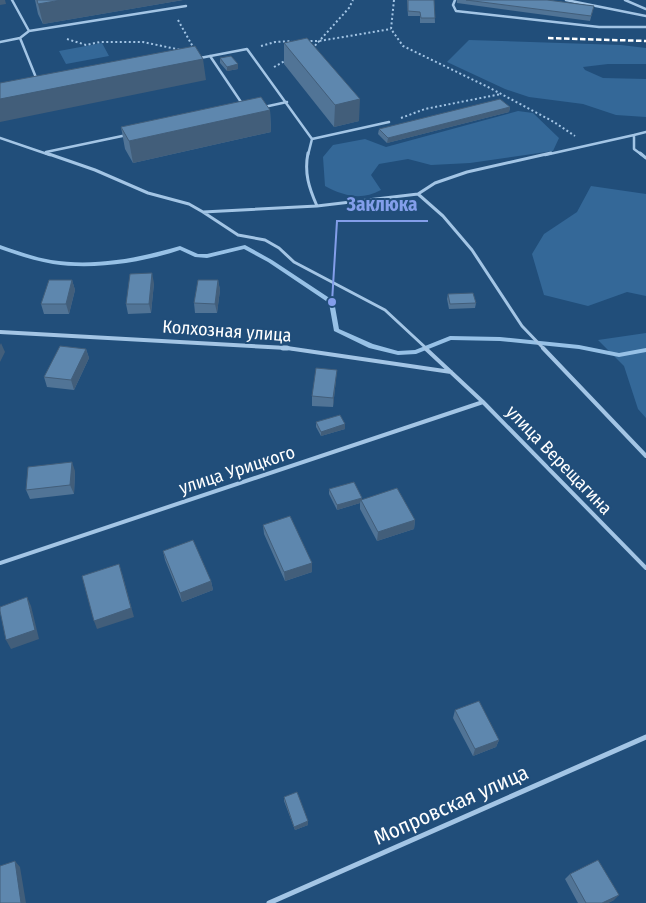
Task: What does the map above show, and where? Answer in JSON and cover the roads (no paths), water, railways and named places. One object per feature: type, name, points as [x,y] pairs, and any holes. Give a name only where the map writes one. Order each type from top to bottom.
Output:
[{"type":"street","name":"Колхозная улица","points":[[0,332],[287,348]]},
{"type":"lane","points":[[12,0],[29,31]]},
{"type":"lane","points":[[455,0],[453,5],[456,11],[598,27],[646,28]]},
{"type":"lane","points":[[566,0],[646,16]]},
{"type":"lane","points":[[625,0],[646,9]]},
{"type":"lane","points":[[0,42],[20,38],[29,31],[186,6]]},
{"type":"lane","points":[[20,38],[40,88]]},
{"type":"lane","points":[[200,58],[247,49],[312,139]]},
{"type":"lane","points":[[210,56],[247,111]]},
{"type":"lane","points":[[263,107],[287,102]]},
{"type":"lane","points":[[312,139],[389,122]]},
{"type":"lane","points":[[204,212],[317,206],[418,194],[428,186],[441,180],[466,172],[590,146],[646,132]]},
{"type":"lane","points":[[44,153],[131,135]]},
{"type":"lane","points":[[634,135],[634,149],[646,158]]},
{"type":"lane","points":[[0,138],[95,170],[148,194],[189,204],[238,235],[265,240],[279,248],[294,262],[384,310],[415,340]]},
{"type":"lane","points":[[312,139],[305,162],[308,187],[317,206]]},
{"type":"lane","points":[[418,194],[442,216],[472,250],[522,326],[646,456]]},
{"type":"lane","name":"улица Верещагина","points":[[415,340],[483,402],[646,568]]},
{"type":"lane","name":"Колхозная улица","points":[[287,348],[451,372]]},
{"type":"lane","name":"улица Урицкого","points":[[0,563],[483,402]]},
{"type":"lane","name":"Мопровская улица","points":[[269,903],[646,737]]},
{"type":"waterway","points":[[0,247],[44,261],[73,264],[121,262],[180,248],[197,256],[207,256],[245,247],[270,261],[332,302],[336,330],[371,346],[398,353],[416,352],[450,338],[500,339],[579,347],[619,355],[646,350]]},
{"type":"railway","points":[[548,38],[646,41]]},
{"type":"place","name":"Заклюка","points":[[332,302]]}]
